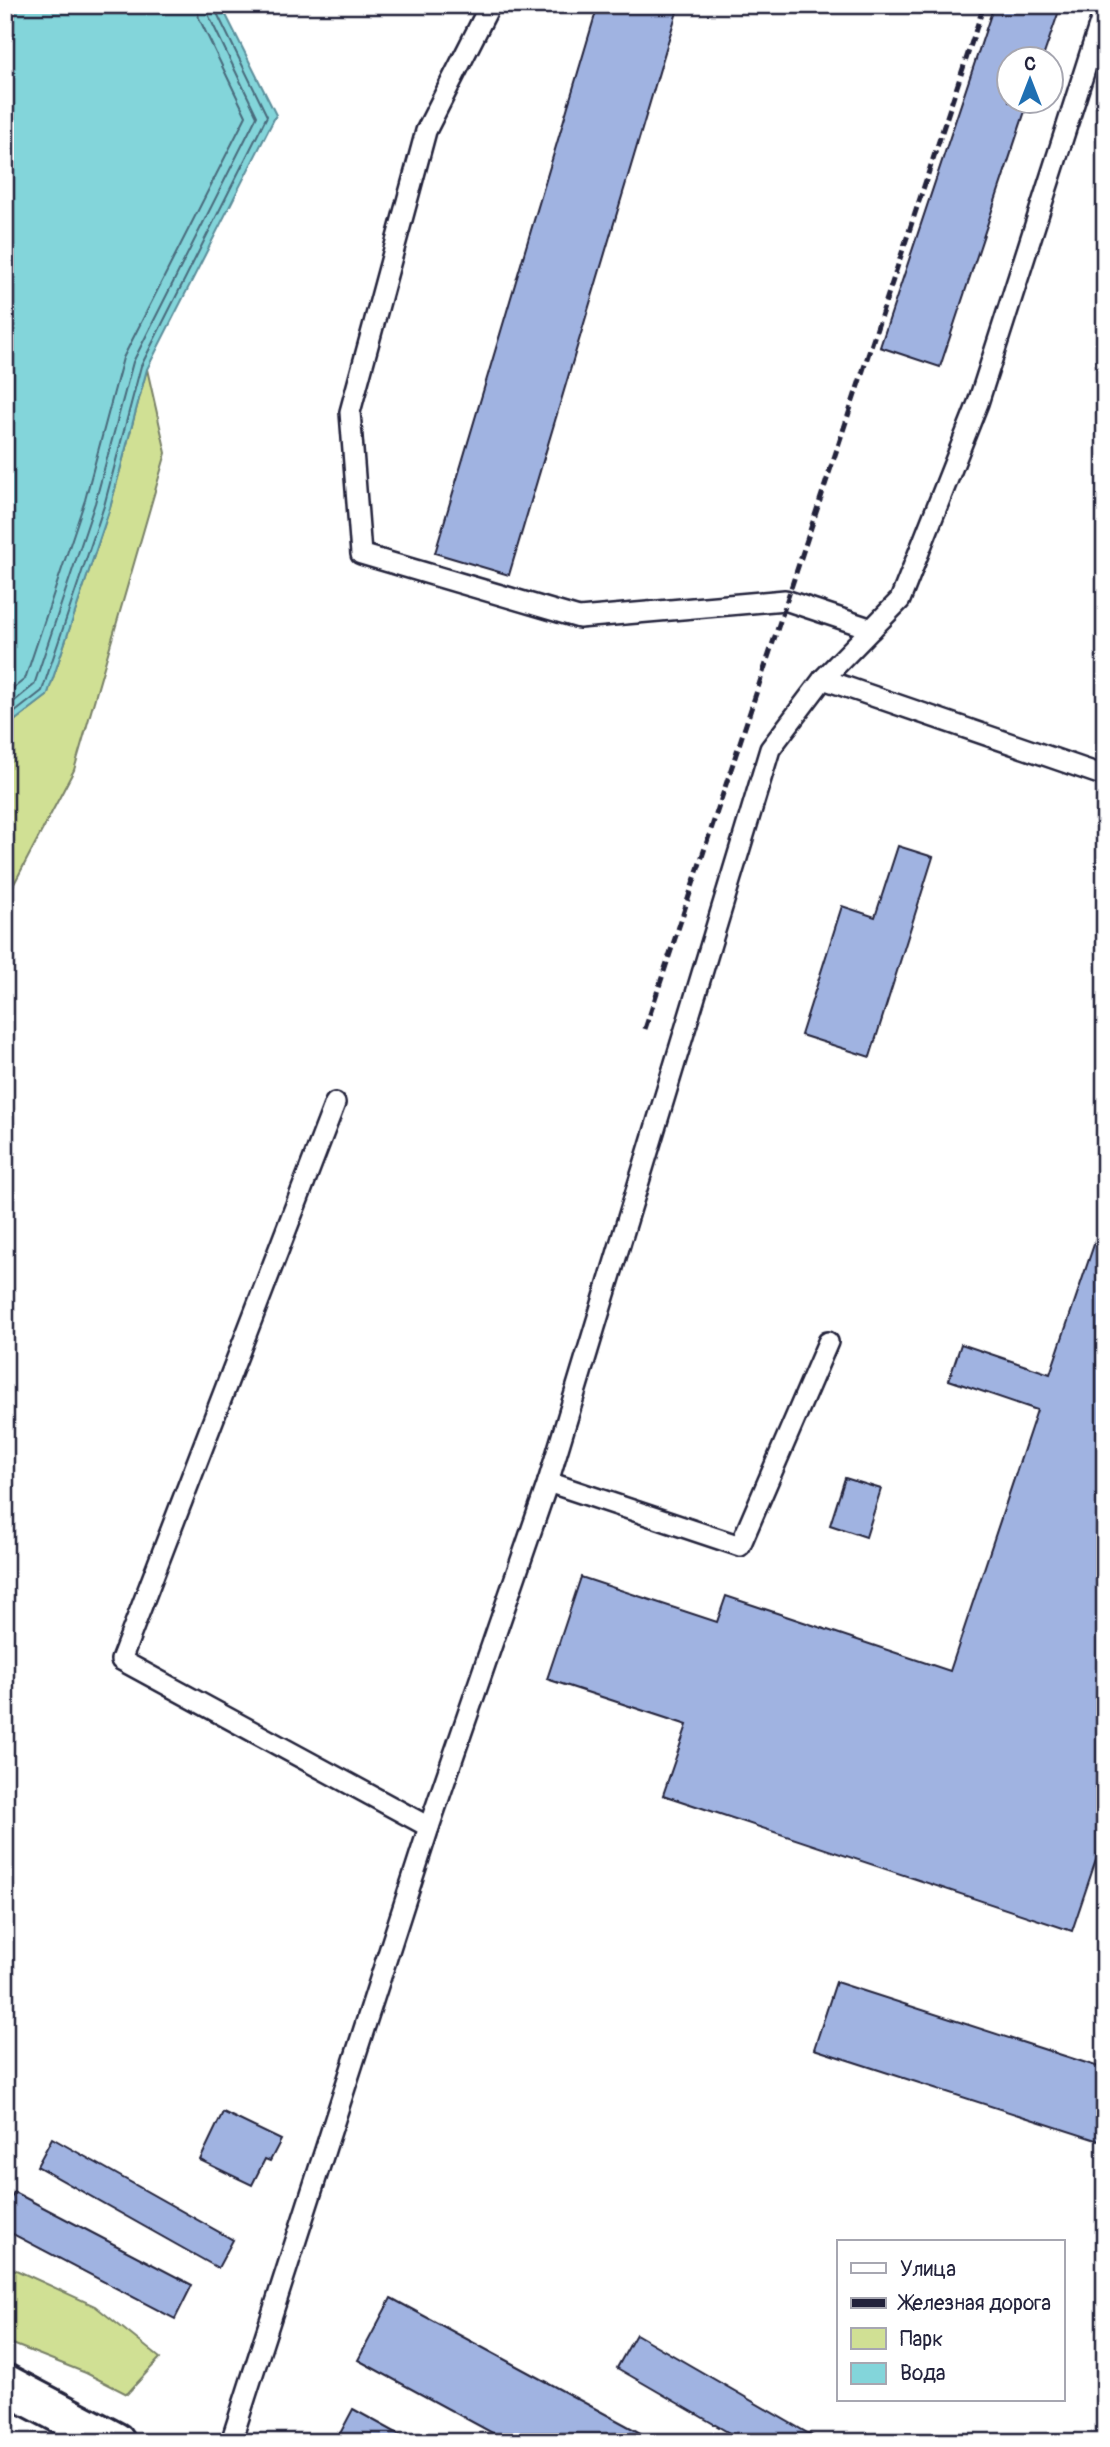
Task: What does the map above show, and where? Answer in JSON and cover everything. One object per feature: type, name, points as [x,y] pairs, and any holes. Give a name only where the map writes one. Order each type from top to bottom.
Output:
[{"type":"street","points":[[5,2384],[114,2442]]},
{"type":"lane","points":[[490,5],[426,131],[350,412],[361,554],[579,618],[785,600],[872,629]]},
{"type":"lane","points":[[231,2442],[429,1827],[548,1482],[770,750],[823,679],[900,600],[978,402],[1105,7]]},
{"type":"lane","points":[[823,679],[1105,776]]},
{"type":"lane","points":[[335,1103],[121,1660],[429,1827]]},
{"type":"lane","points":[[548,1482],[740,1546],[828,1342]]},
{"type":"green space","points":[[147,369],[166,453],[74,770],[5,901],[5,728],[47,696],[110,508]]},
{"type":"green space","points":[[5,2265],[95,2306],[160,2358],[127,2394],[86,2373],[5,2341]]},
{"type":"water","points":[[5,5],[221,5],[276,115],[147,369],[110,508],[47,696],[5,728]]},
{"type":"building","points":[[598,5],[679,5],[509,575],[435,553]]},
{"type":"building","points":[[994,5],[1061,5],[1047,46],[995,46],[995,116],[1023,116],[940,367],[880,347]]},
{"type":"building","points":[[898,846],[933,857],[870,1057],[801,1035],[842,906],[875,917]]},
{"type":"building","points":[[1105,1212],[1105,1833],[1072,1931],[663,1795],[687,1725],[547,1679],[581,1577],[717,1622],[726,1596],[950,1671],[1037,1410],[949,1380],[961,1344],[1050,1374]]},
{"type":"building","points":[[845,1478],[881,1489],[866,1537],[830,1525]]},
{"type":"building","points":[[836,1982],[1105,2069],[1105,2143],[814,2049]]},
{"type":"building","points":[[223,2112],[281,2140],[270,2161],[265,2159],[252,2185],[200,2160]]},
{"type":"building","points":[[52,2138],[233,2240],[218,2268],[37,2166]]},
{"type":"building","points":[[14,2192],[192,2285],[175,2319],[5,2230],[5,2210]]},
{"type":"building","points":[[391,2298],[657,2442],[509,2442],[358,2360]]},
{"type":"building","points":[[636,2334],[823,2442],[745,2442],[617,2368]]},
{"type":"building","points":[[353,2409],[413,2442],[336,2441]]},
{"type":"railway","points":[[645,1029],[984,5]]}]
